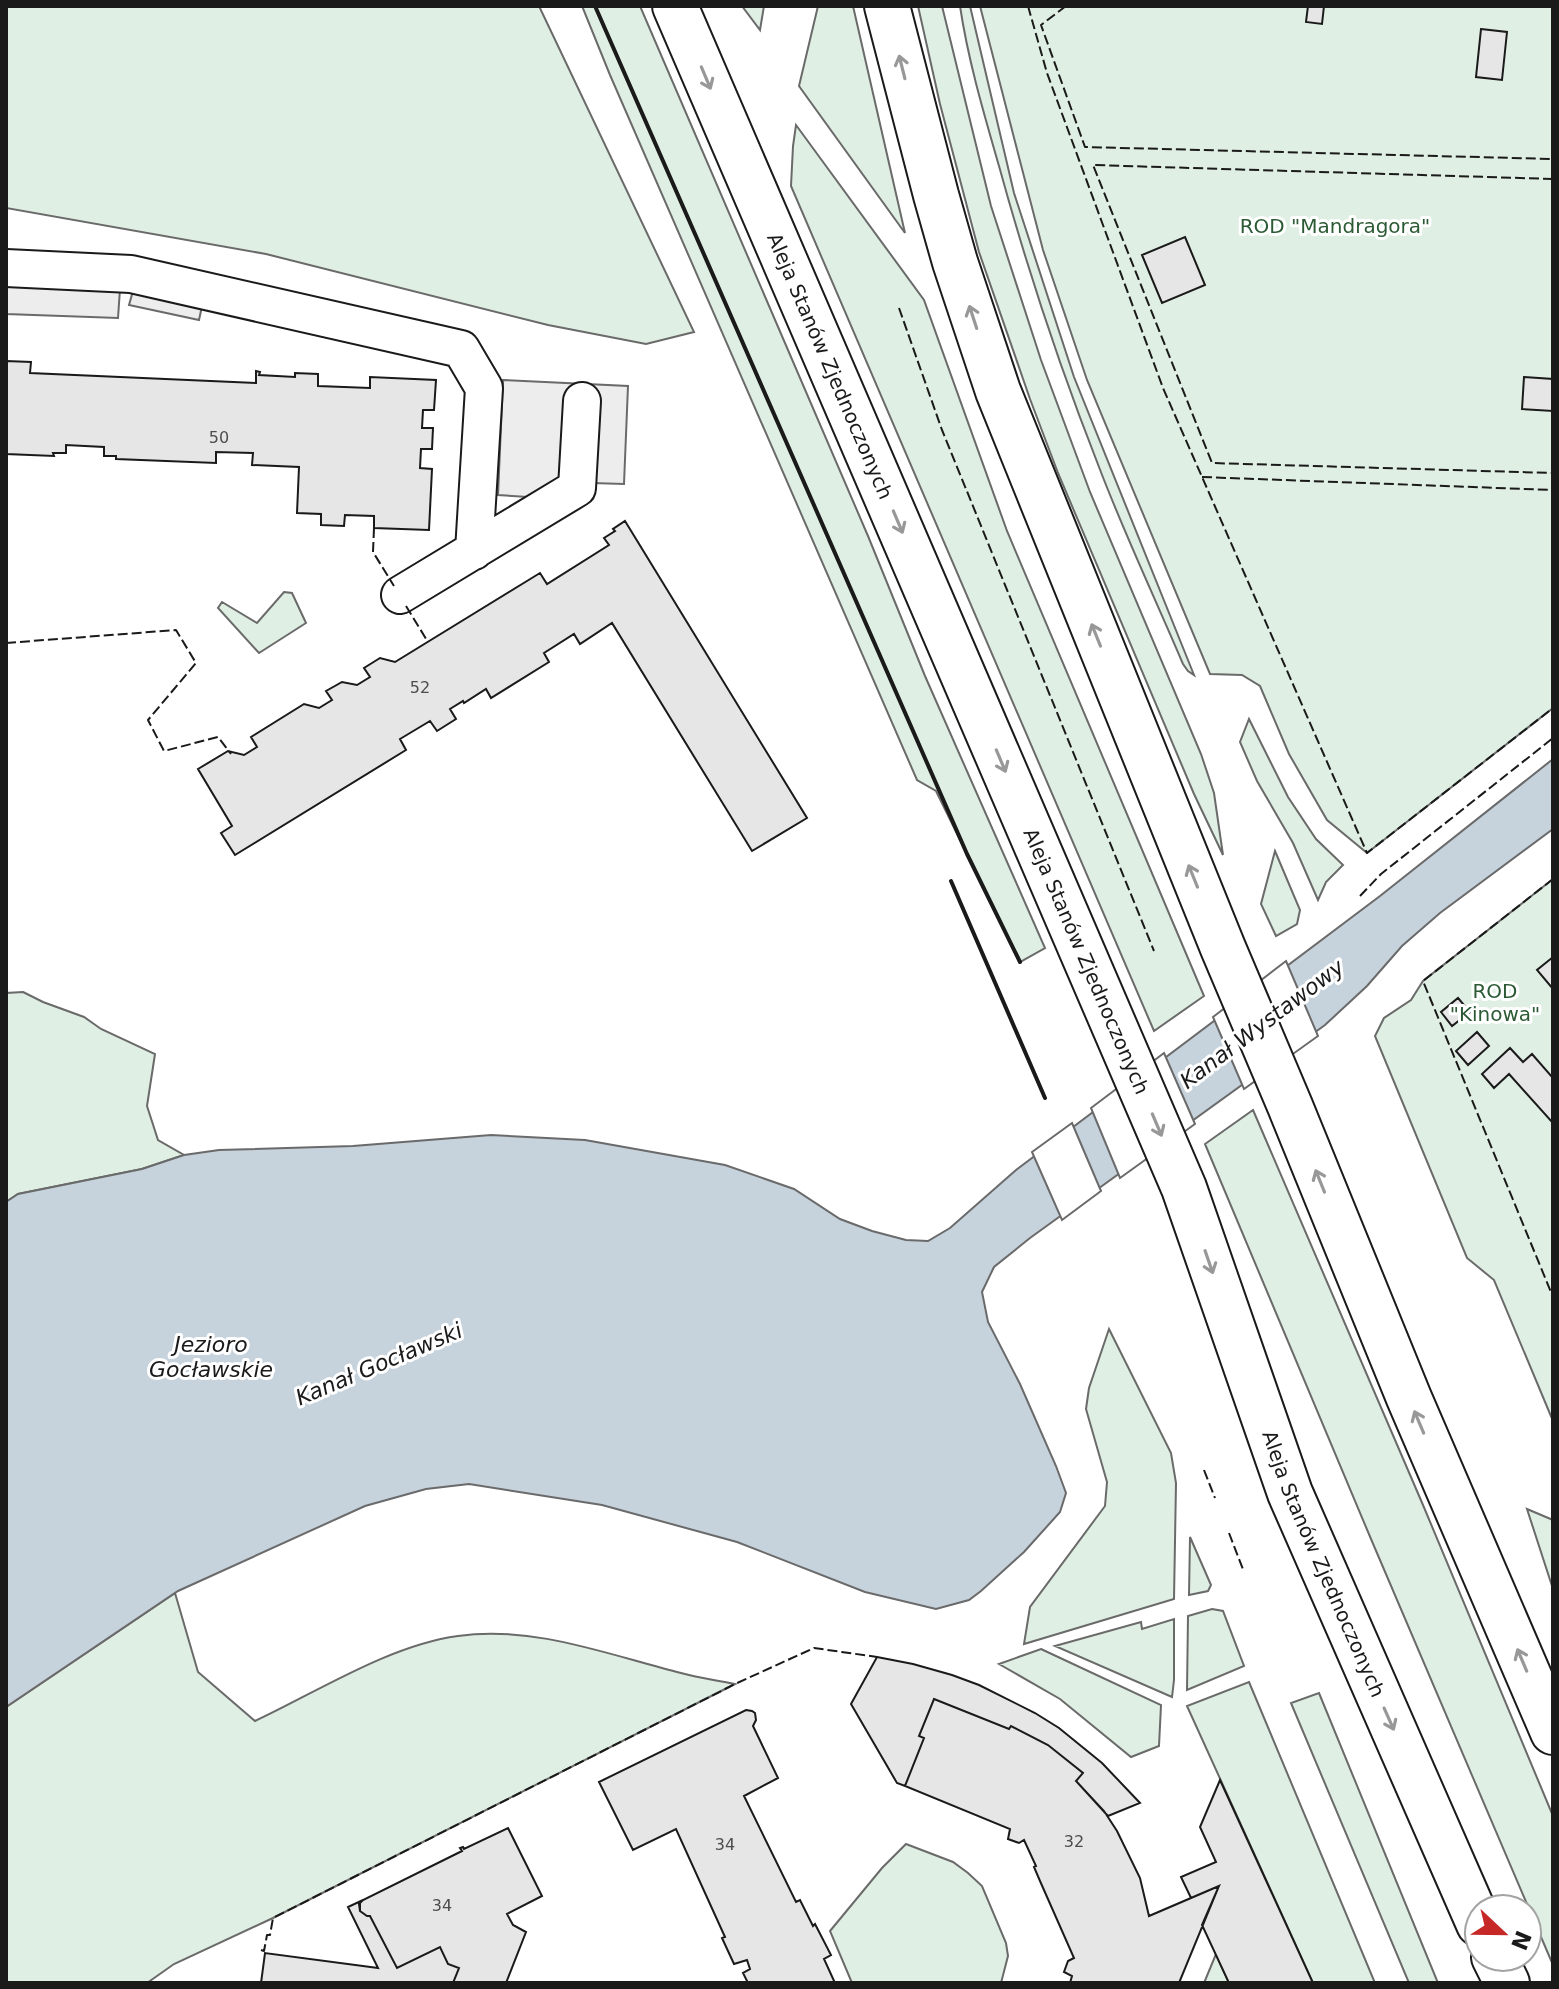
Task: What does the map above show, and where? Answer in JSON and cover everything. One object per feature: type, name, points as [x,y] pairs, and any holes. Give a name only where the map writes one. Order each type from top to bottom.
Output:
[{"type":"main road","name":"Aleja Stanów Zjednoczonych","points":[[675,6],[1184,1188],[1290,1493],[1465,1893]]},
{"type":"main road","points":[[887,6],[940,209],[998,391],[1409,1398],[1553,1732]]},
{"type":"street","points":[[6,268],[131,274],[461,349],[484,388],[474,551]]},
{"type":"street","points":[[400,595],[577,488],[582,401]]},
{"type":"green space","points":[[6,6],[539,6],[694,332],[646,344],[548,325],[266,254],[6,208]]},
{"type":"green space","points":[[582,6],[640,6],[925,676],[1045,948],[1020,962],[936,791],[917,780]]},
{"type":"green space","points":[[742,6],[764,6],[760,30]]},
{"type":"green space","points":[[818,6],[853,6],[905,233],[799,86]]},
{"type":"green space","points":[[918,6],[942,6],[991,206],[1041,360],[1090,492],[1201,754],[1214,793],[1223,855],[1194,794],[1058,473],[1030,399],[979,252]]},
{"type":"green space","points":[[960,6],[970,6],[1014,193],[1074,377],[1194,675],[1183,664],[1129,541],[1058,355],[988,127]]},
{"type":"green space","name":"ROD \"Mandragora\"","points":[[980,6],[1553,6],[1553,708],[1367,853],[1327,820],[1289,754],[1260,686],[1242,675],[1210,674],[1087,380],[1043,250]]},
{"type":"green space","points":[[796,125],[924,300],[1007,531],[1204,996],[1154,1031],[791,186]]},
{"type":"green space","points":[[284,592],[292,593],[306,623],[259,653],[218,608],[222,602],[257,623]]},
{"type":"green space","points":[[1249,719],[1288,797],[1316,839],[1343,865],[1326,882],[1318,900],[1293,843],[1257,781],[1240,742]]},
{"type":"green space","points":[[1275,851],[1300,910],[1297,924],[1276,936],[1261,904]]},
{"type":"green space","name":"ROD \"Kinowa\"","points":[[1553,879],[1553,1421],[1494,1280],[1467,1258],[1375,1036],[1384,1018],[1411,1000],[1423,981]]},
{"type":"green space","points":[[23,992],[84,1017],[101,1029],[155,1054],[147,1106],[158,1140],[184,1155],[142,1169],[18,1194],[6,1202],[6,993]]},
{"type":"green space","points":[[1253,1110],[1423,1505],[1553,1816],[1553,1965],[1543,1942],[1543,1893],[1522,1893],[1205,1144]]},
{"type":"green space","points":[[1109,1329],[1171,1453],[1176,1483],[1174,1599],[1024,1644],[1030,1607],[1105,1506],[1107,1482],[1086,1409],[1089,1388]]},
{"type":"green space","points":[[1527,1509],[1553,1520],[1553,1589]]},
{"type":"green space","points":[[1190,1537],[1211,1585],[1208,1591],[1189,1595]]},
{"type":"green space","points":[[175,1593],[198,1672],[255,1721],[380,1659],[432,1641],[458,1636],[486,1634],[543,1638],[687,1675],[735,1684],[273,1918],[174,1964],[147,1983],[6,1983],[6,1707]]},
{"type":"green space","points":[[1212,1609],[1223,1611],[1244,1666],[1187,1690],[1188,1616]]},
{"type":"green space","points":[[1174,1619],[1172,1697],[1055,1646],[1141,1622],[1142,1629]]},
{"type":"green space","points":[[1041,1649],[1161,1705],[1159,1746],[1131,1757],[1060,1699],[999,1664]]},
{"type":"green space","points":[[1249,1682],[1375,1983],[1313,1983],[1187,1706]]},
{"type":"green space","points":[[1319,1693],[1438,1983],[1409,1983],[1291,1703]]},
{"type":"green space","points":[[906,1844],[953,1862],[982,1886],[1006,1943],[1008,1956],[1001,1983],[852,1983],[830,1931]]},
{"type":"green space","points":[[1216,1954],[1229,1983],[1204,1983]]},
{"type":"shaded area","points":[[6,284],[120,289],[118,318],[6,314]]},
{"type":"shaded area","points":[[133,291],[202,306],[199,320],[129,305]]},
{"type":"shaded area","points":[[503,380],[628,386],[624,484],[558,482],[528,497],[498,495]]},
{"type":"water","name":"Jezioro Gocławskie","points":[[1553,759],[1553,829],[1440,913],[1402,946],[1367,986],[1325,1025],[994,1267],[982,1292],[988,1322],[1020,1384],[1066,1493],[1060,1512],[1024,1552],[969,1600],[936,1609],[865,1592],[737,1542],[602,1505],[469,1484],[426,1489],[365,1506],[178,1591],[6,1707],[6,1202],[18,1194],[142,1169],[184,1155],[219,1150],[353,1146],[491,1135],[585,1140],[725,1165],[794,1189],[840,1219],[872,1231],[906,1240],[928,1241],[950,1228],[1016,1170],[1380,896]]},
{"type":"pier","points":[[1286,961],[1318,1036],[1244,1089],[1213,1017]]},
{"type":"pier","points":[[1164,1053],[1195,1124],[1120,1178],[1091,1108]]},
{"type":"pier","points":[[1072,1123],[1101,1191],[1062,1220],[1032,1152]]},
{"type":"building","points":[[1308,6],[1324,6],[1322,24],[1306,22]]},
{"type":"building","points":[[1481,29],[1507,32],[1502,80],[1476,77]]},
{"type":"building","points":[[1185,237],[1205,285],[1162,303],[1142,255]]},
{"type":"building","points":[[6,361],[31,362],[30,373],[256,383],[256,371],[260,372],[259,375],[295,377],[295,373],[318,374],[318,386],[370,388],[370,377],[436,380],[434,410],[423,410],[422,428],[433,428],[432,449],[421,449],[420,468],[432,469],[429,530],[374,528],[374,516],[345,515],[344,526],[321,525],[321,514],[297,513],[299,467],[252,465],[253,453],[216,452],[216,463],[116,459],[116,456],[104,456],[104,447],[66,445],[66,453],[53,453],[54,456],[6,454]]},
{"type":"building","points":[[1524,377],[1553,379],[1553,411],[1522,409]]},
{"type":"building","points":[[625,521],[807,818],[752,851],[612,623],[580,644],[574,634],[544,653],[549,662],[491,698],[486,689],[450,709],[456,719],[437,731],[430,721],[400,739],[406,750],[235,855],[221,833],[232,826],[198,769],[228,751],[244,755],[257,747],[251,737],[304,704],[319,708],[332,700],[326,691],[342,682],[357,685],[370,677],[364,668],[380,658],[395,662],[540,573],[547,584],[609,545],[604,538]]},
{"type":"building","points":[[1553,957],[1553,989],[1537,970]]},
{"type":"building","points":[[1458,998],[1470,1012],[1452,1026],[1441,1012]]},
{"type":"building","points":[[1477,1032],[1489,1046],[1468,1065],[1456,1051]]},
{"type":"building","points":[[1510,1048],[1523,1062],[1532,1054],[1553,1078],[1552,1122],[1509,1074],[1494,1088],[1482,1074]]},
{"type":"building","points":[[877,1657],[952,1675],[1035,1713],[1102,1763],[1140,1803],[1108,1816],[1076,1781],[1083,1773],[1048,1745],[1011,1726],[1009,1729],[934,1699],[919,1736],[924,1738],[905,1786],[897,1783],[851,1704]]},
{"type":"building","points":[[934,1699],[1009,1729],[1011,1726],[1048,1745],[1083,1773],[1076,1781],[1104,1811],[1117,1831],[1140,1878],[1149,1916],[1219,1886],[1179,1983],[1070,1983],[1072,1976],[1064,1972],[1068,1961],[1074,1958],[1024,1840],[1019,1843],[1008,1839],[1010,1829],[905,1786],[924,1738],[919,1736]]},
{"type":"building","points":[[746,1710],[755,1713],[753,1726],[778,1778],[744,1796],[796,1902],[800,1900],[831,1955],[824,1959],[835,1983],[748,1983],[743,1973],[750,1969],[747,1960],[734,1964],[676,1829],[633,1850],[599,1782]]},
{"type":"building","points":[[1220,1780],[1313,1983],[1229,1983],[1202,1925],[1219,1886],[1191,1898],[1181,1877],[1216,1862],[1200,1827]]},
{"type":"building","points":[[508,1828],[542,1896],[507,1914],[513,1925],[526,1932],[506,1983],[453,1983],[459,1968],[448,1964],[440,1947],[397,1968],[370,1916],[360,1911],[360,1903],[462,1851],[460,1848],[464,1849]]},
{"type":"building","points":[[363,1900],[359,1904],[360,1911],[370,1916],[397,1968],[440,1947],[448,1964],[459,1968],[453,1983],[261,1983],[265,1953],[378,1968],[348,1907]]},
{"type":"fence","points":[[1028,6],[1047,73],[1163,388],[1367,853],[1553,708]]},
{"type":"fence","points":[[1066,6],[1041,25],[1085,147],[1553,159]]},
{"type":"fence","points":[[1553,179],[1093,165],[1212,463],[1553,473]]},
{"type":"fence","points":[[899,308],[942,430],[1154,951]]},
{"type":"fence","points":[[1202,477],[1553,490]]},
{"type":"fence","points":[[374,528],[373,552],[394,586]]},
{"type":"fence","points":[[406,606],[428,642]]},
{"type":"fence","points":[[6,643],[176,630],[196,663],[148,720],[164,751],[218,737],[231,754]]},
{"type":"fence","points":[[1360,896],[1381,874],[1553,738]]},
{"type":"fence","points":[[1553,879],[1423,981],[1553,1297]]},
{"type":"fence","points":[[1204,1470],[1215,1498]]},
{"type":"fence","points":[[1229,1533],[1244,1572]]},
{"type":"fence","points":[[261,1950],[264,1951],[273,1918],[735,1684],[814,1648],[877,1657]]},
{"type":"wall","points":[[595,6],[967,854],[1020,962]]},
{"type":"wall","points":[[951,881],[1045,1098]]},
{"type":"water label","name":"Kanał Wystawowy","points":[[1262,1024]]},
{"type":"water label","name":"Kanał Gocławski","points":[[379,1364]]}]
